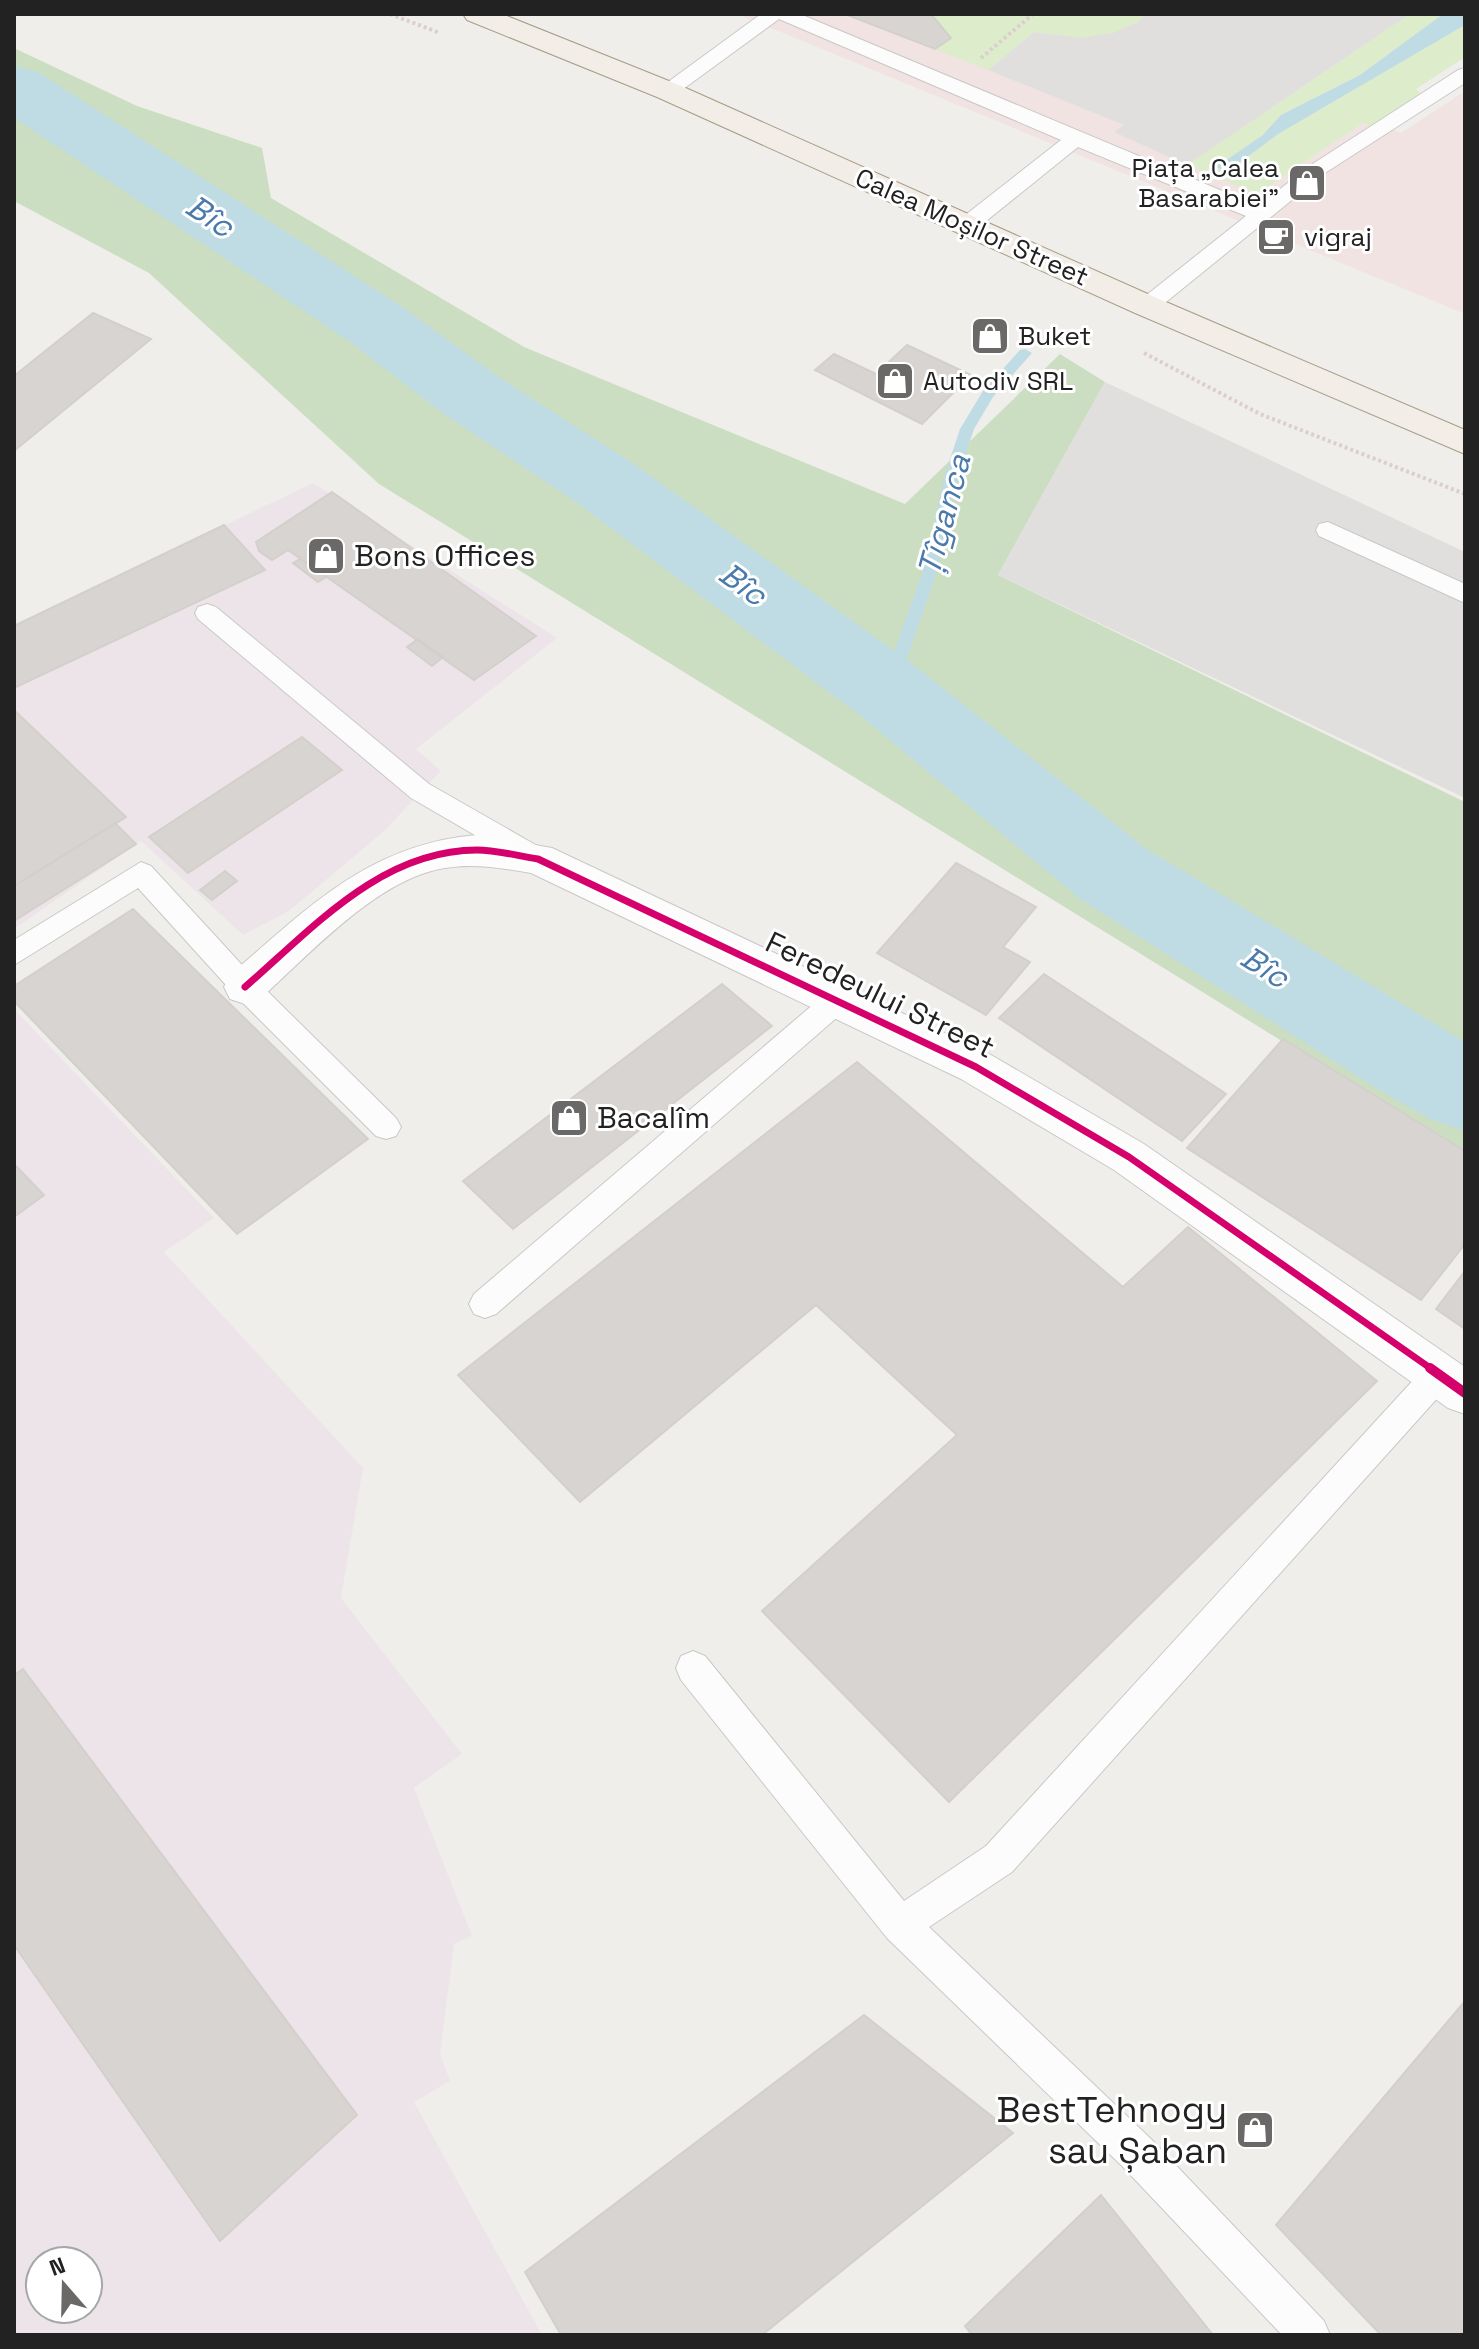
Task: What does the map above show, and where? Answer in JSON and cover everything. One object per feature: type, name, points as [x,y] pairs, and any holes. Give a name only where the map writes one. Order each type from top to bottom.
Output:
[{"type":"main road","name":"Calea Moșilor Street","points":[[477,14],[668,91],[1147,306],[1465,443]]},
{"type":"street","name":"Feredeului Street","points":[[245,987],[374,878],[423,857],[477,850],[538,859],[839,999],[976,1067],[1129,1157],[1452,1384]]},
{"type":"lane","points":[[668,91],[774,14]]},
{"type":"lane","points":[[783,14],[1261,215]]},
{"type":"lane","points":[[1147,306],[1318,169],[1465,74]]},
{"type":"lane","points":[[967,225],[1076,139]]},
{"type":"lane","points":[[1328,530],[1465,594]]},
{"type":"lane","points":[[207,613],[420,791],[538,859]]},
{"type":"lane","points":[[14,954],[141,873],[245,987],[386,1127]]},
{"type":"lane","points":[[485,1304],[839,999]]},
{"type":"lane","points":[[900,1925],[999,1859],[1452,1384]]},
{"type":"lane","points":[[693,1668],[900,1925],[1137,2153],[1310,2335]]},
{"type":"path","points":[[949,84],[1033,14]]},
{"type":"path","points":[[1174,373],[1277,420],[1465,494]]},
{"type":"shaded area","name":"Piața „Calea Basarabiei”","points":[[737,14],[931,14],[951,38],[988,70],[1034,32],[1113,33],[1137,22],[1401,133],[1465,91],[1465,314]]},
{"type":"shaded area","points":[[1146,14],[1410,14],[1187,165],[1114,132],[1124,125],[988,70],[1034,32],[1082,38],[1113,33],[1137,22]]},
{"type":"shaded area","points":[[1105,382],[1465,552],[1465,798],[998,575]]},
{"type":"shaded area","points":[[313,483],[557,638],[416,749],[441,771],[383,832],[289,911],[243,935],[141,841],[14,929],[14,626]]},
{"type":"shaded area","points":[[14,1009],[214,1218],[164,1252],[363,1468],[341,1598],[462,1754],[414,1788],[472,1936],[454,1944],[440,2054],[450,2081],[414,2102],[542,2335],[14,2335]]},
{"type":"green space","points":[[931,14],[1146,14],[1108,35],[1063,37],[1034,32],[988,70],[935,49],[951,37]]},
{"type":"green space","points":[[1410,14],[1443,14],[1360,75],[1281,115],[1263,135],[1228,159],[1209,164],[1227,172],[1278,134],[1465,25],[1465,57],[1416,89],[1421,93],[1370,126],[1363,123],[1257,194],[1187,165]]},
{"type":"green space","points":[[14,48],[137,106],[262,148],[271,198],[524,347],[905,504],[1060,354],[1105,382],[998,575],[1465,802],[1465,1154],[379,484],[149,273],[14,201]]},
{"type":"water","points":[[1443,14],[1465,14],[1465,25],[1278,134],[1227,172],[1208,163],[1228,159],[1263,135],[1281,115],[1360,75]]},
{"type":"building","points":[[845,14],[931,14],[951,38],[935,49]]},
{"type":"building","points":[[93,313],[151,339],[14,451],[14,376]]},
{"type":"building","points":[[907,345],[971,375],[922,424],[815,370],[834,354],[876,374]]},
{"type":"building","points":[[332,492],[536,636],[474,680],[288,550],[272,560],[259,551],[256,542]]},
{"type":"building","points":[[224,525],[265,570],[14,688],[14,626]]},
{"type":"building","points":[[300,559],[326,577],[318,582],[293,563]]},
{"type":"building","points":[[418,639],[443,657],[432,666],[407,647]]},
{"type":"building","points":[[14,710],[126,817],[14,886]]},
{"type":"building","points":[[302,737],[342,770],[188,873],[149,837]]},
{"type":"building","points":[[115,823],[136,844],[14,921],[14,886]]},
{"type":"building","points":[[956,863],[1036,907],[1003,947],[1030,962],[986,1015],[877,953]]},
{"type":"building","points":[[225,871],[237,881],[212,900],[200,890]]},
{"type":"building","points":[[133,909],[368,1139],[237,1234],[14,1001],[14,986]]},
{"type":"building","points":[[1044,974],[1226,1094],[1182,1141],[999,1018]]},
{"type":"building","points":[[722,984],[772,1026],[513,1229],[463,1181]]},
{"type":"building","points":[[1283,1039],[1465,1151],[1465,1244],[1421,1300],[1187,1148]]},
{"type":"building","points":[[857,1062],[1123,1287],[1188,1227],[1377,1381],[949,1802],[762,1611],[957,1435],[816,1305],[580,1502],[458,1375]]},
{"type":"building","points":[[14,1164],[44,1195],[14,1217]]},
{"type":"building","points":[[1465,1271],[1465,1329],[1436,1309]]},
{"type":"building","points":[[23,1669],[357,2115],[220,2241],[14,1945],[14,1675]]},
{"type":"building","points":[[1465,2001],[1465,2335],[1381,2335],[1276,2225]]},
{"type":"building","points":[[864,2015],[1013,2133],[762,2335],[561,2335],[525,2272]]},
{"type":"building","points":[[1101,2195],[1213,2335],[972,2335],[965,2326]]},
{"type":"waterway","name":"Bîc","points":[[14,87],[377,325],[472,396],[605,483],[888,691],[1112,873],[1406,1057],[1465,1090]]},
{"type":"waterway","name":"Țîganca","points":[[888,691],[930,571],[952,474],[967,429],[988,394],[1025,353]]},
{"type":"cycle path","points":[[245,987],[351,896],[380,877],[410,863],[443,853],[477,850],[538,859],[976,1067],[1129,1157],[1465,1393]]},
{"type":"place","name":"Piața „Calea Basarabiei”","points":[[1307,183]]},
{"type":"place","name":"vigraj","points":[[1276,237]]},
{"type":"place","name":"Buket","points":[[990,336]]},
{"type":"place","name":"Autodiv SRL","points":[[895,381]]},
{"type":"place","name":"Bons Offices","points":[[326,556]]},
{"type":"place","name":"Bacalîm","points":[[569,1118]]},
{"type":"place","name":"BestTehnogy sau Șaban","points":[[1255,2130]]}]
